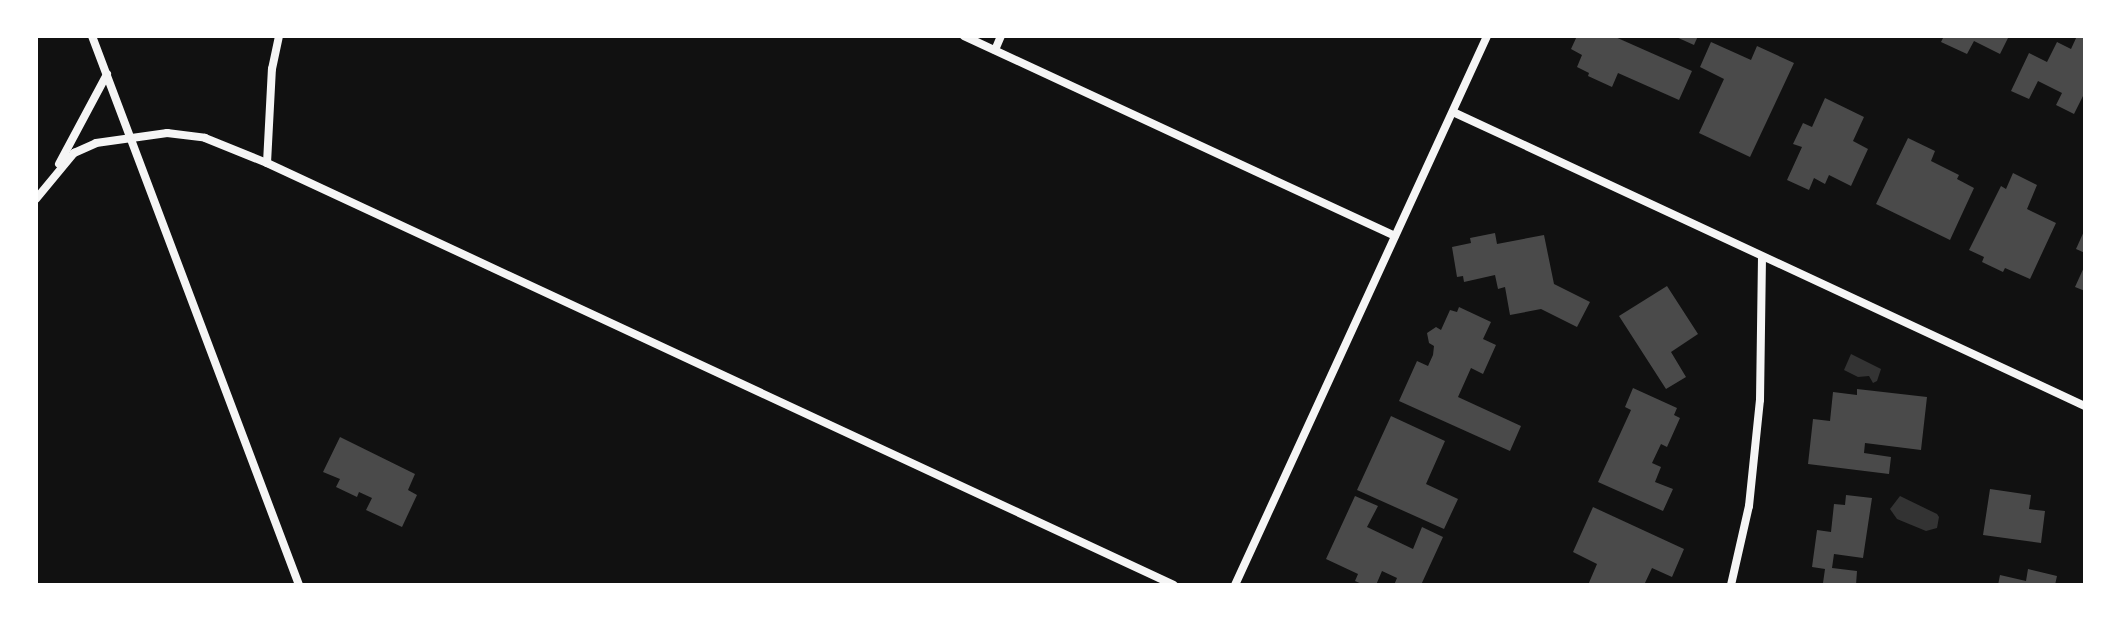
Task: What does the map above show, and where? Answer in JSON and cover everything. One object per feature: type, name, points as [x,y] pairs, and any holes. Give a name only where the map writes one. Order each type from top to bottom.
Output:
[{"type":"street","points":[[92,36],[299,585]]},
{"type":"street","points":[[267,163],[272,69],[279,36]]},
{"type":"street","points":[[964,36],[1395,236]]},
{"type":"street","points":[[995,50],[1001,36]]},
{"type":"street","points":[[1235,585],[1487,36]]},
{"type":"street","points":[[36,199],[53,175],[107,73]]},
{"type":"street","points":[[1453,112],[2085,406]]},
{"type":"street","points":[[53,175],[74,153],[96,143],[167,133],[205,138],[267,163],[1174,585]]},
{"type":"street","points":[[1731,585],[1749,506],[1758,416],[1762,258]]},
{"type":"shaded area","points":[[1851,354],[1881,369],[1877,381],[1873,383],[1869,376],[1858,377],[1844,370]]},
{"type":"shaded area","points":[[1900,496],[1937,514],[1937,528],[1926,531],[1897,519],[1890,509]]},
{"type":"building","points":[[1577,36],[1613,36],[1692,71],[1679,100],[1618,73],[1612,87],[1588,76],[1589,73],[1577,67],[1582,55],[1571,49]]},
{"type":"building","points":[[1674,36],[1698,36],[1694,45]]},
{"type":"building","points":[[1944,36],[2009,36],[2000,54],[1974,41],[1967,54],[1941,42]]},
{"type":"building","points":[[2077,36],[2085,36],[2085,92],[2074,114],[2056,105],[2062,93],[2038,81],[2029,99],[2011,91],[2029,53],[2047,62],[2057,42],[2071,49]]},
{"type":"building","points":[[1711,42],[1751,60],[1757,46],[1794,63],[1750,157],[1699,133],[1724,79],[1700,67]]},
{"type":"building","points":[[1825,98],[1864,117],[1853,141],[1868,149],[1851,186],[1829,175],[1825,184],[1814,178],[1809,190],[1787,180],[1802,147],[1793,144],[1803,123],[1812,127]]},
{"type":"building","points":[[1908,138],[1935,151],[1931,161],[1959,175],[1957,179],[1974,188],[1950,240],[1876,204]]},
{"type":"building","points":[[2013,173],[2037,185],[2027,209],[2056,223],[2030,279],[2005,268],[2003,272],[1982,262],[1984,257],[1969,250],[2001,186],[2006,189]]},
{"type":"building","points":[[2085,229],[2085,253],[2076,249]]},
{"type":"building","points":[[1495,233],[1497,244],[1544,235],[1554,284],[1590,302],[1577,327],[1541,309],[1510,315],[1505,287],[1498,289],[1495,275],[1464,282],[1463,276],[1457,277],[1452,247],[1471,243],[1470,238]]},
{"type":"building","points":[[2085,265],[2085,291],[2075,287]]},
{"type":"building","points":[[1667,286],[1698,334],[1671,352],[1686,377],[1666,389],[1619,316]]},
{"type":"building","points":[[1459,307],[1491,322],[1483,339],[1496,345],[1483,374],[1471,368],[1458,397],[1521,426],[1510,451],[1399,401],[1417,361],[1428,366],[1433,355],[1434,346],[1429,343],[1427,333],[1436,327],[1441,330],[1450,310],[1457,312]]},
{"type":"building","points":[[1633,388],[1677,408],[1674,415],[1680,418],[1667,447],[1661,444],[1652,463],[1661,467],[1655,482],[1673,489],[1663,511],[1598,482],[1631,410],[1625,407]]},
{"type":"building","points":[[1857,389],[1927,397],[1921,450],[1865,443],[1864,453],[1891,457],[1889,474],[1808,464],[1813,419],[1830,421],[1833,392],[1857,395]]},
{"type":"building","points":[[1391,416],[1445,441],[1426,484],[1458,499],[1444,529],[1357,490]]},
{"type":"building","points":[[340,437],[415,474],[408,490],[417,495],[402,527],[366,510],[372,498],[359,492],[357,497],[336,487],[340,479],[323,472]]},
{"type":"building","points":[[1990,489],[2031,495],[2029,509],[2045,511],[2041,543],[1983,535]]},
{"type":"building","points":[[1846,495],[1872,498],[1863,558],[1834,554],[1832,568],[1857,571],[1856,585],[1823,583],[1825,569],[1812,567],[1817,530],[1831,532],[1834,504],[1845,505]]},
{"type":"building","points":[[1355,496],[1378,506],[1367,527],[1413,549],[1422,527],[1443,537],[1421,585],[1394,585],[1397,578],[1382,571],[1376,585],[1364,585],[1355,581],[1358,574],[1326,559]]},
{"type":"building","points":[[1593,507],[1684,549],[1672,577],[1652,568],[1644,585],[1588,585],[1597,564],[1573,552]]},
{"type":"building","points":[[2028,569],[2057,576],[2055,585],[1998,585],[2000,575],[2026,581]]}]
